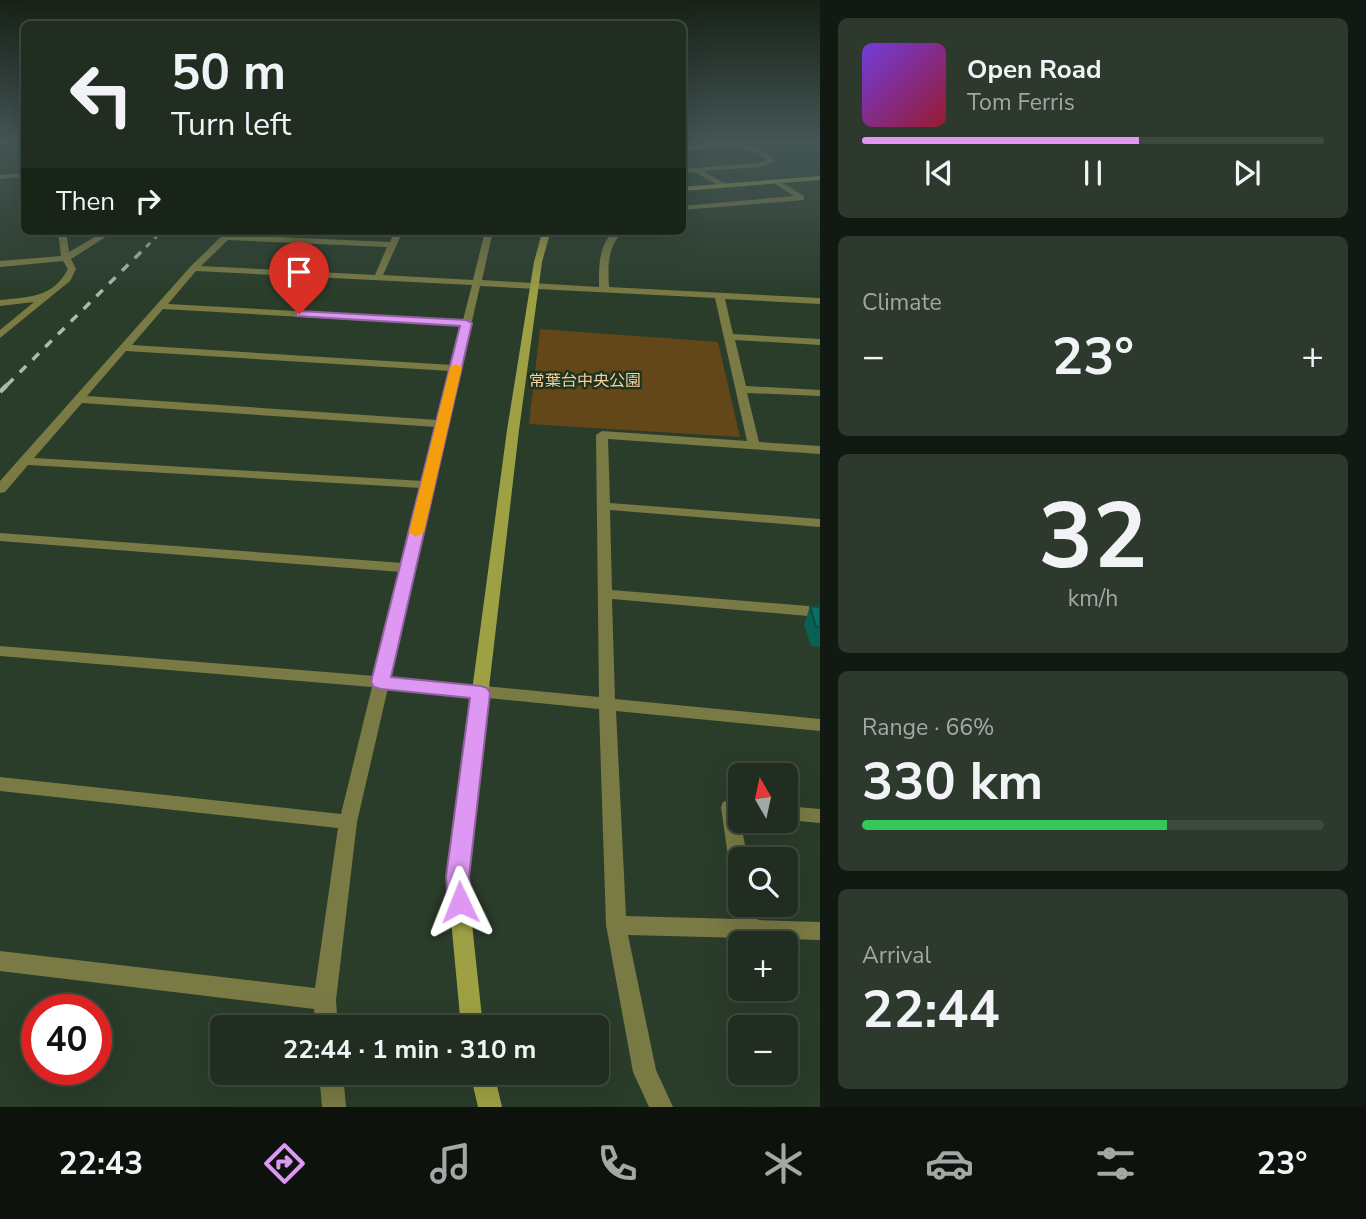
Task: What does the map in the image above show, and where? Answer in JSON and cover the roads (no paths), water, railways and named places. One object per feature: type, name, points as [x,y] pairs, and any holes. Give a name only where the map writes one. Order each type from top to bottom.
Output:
[{"type":"street","points":[[686,208],[801,198],[793,193]]},
{"type":"street","points":[[0,335],[67,279],[72,269],[66,258],[63,235]]},
{"type":"street","points":[[0,264],[66,258],[104,235]]},
{"type":"street","points":[[0,489],[194,268],[228,235]]},
{"type":"street","points":[[244,235],[393,245]]},
{"type":"street","points":[[378,277],[397,235]]},
{"type":"street","points":[[326,1015],[325,1000],[348,821],[488,235]]},
{"type":"street","points":[[471,1015],[457,877],[513,430],[546,235]]},
{"type":"street","points":[[604,289],[604,253],[608,242],[615,235]]},
{"type":"street","points":[[194,268],[820,301]]},
{"type":"street","points":[[719,295],[754,445]]},
{"type":"street","points":[[0,303],[42,298]]},
{"type":"street","points":[[160,306],[466,323]]},
{"type":"street","points":[[729,337],[820,342]]},
{"type":"street","points":[[124,348],[455,368]]},
{"type":"street","points":[[741,389],[820,393]]},
{"type":"street","points":[[79,399],[442,424]]},
{"type":"street","points":[[661,1107],[645,1072],[616,925],[607,706],[602,435],[820,450]]},
{"type":"street","points":[[25,460],[427,485]]},
{"type":"street","points":[[603,506],[820,523]]},
{"type":"street","points":[[0,537],[408,568]]},
{"type":"street","points":[[605,594],[820,612]]},
{"type":"street","points":[[0,650],[381,682],[820,725]]},
{"type":"street","points":[[0,784],[348,821]]},
{"type":"street","points":[[798,814],[820,817]]},
{"type":"street","points":[[748,917],[749,929]]},
{"type":"street","points":[[616,925],[820,931]]},
{"type":"street","points":[[0,961],[325,1000]]},
{"type":"street","points":[[332,1085],[334,1107]]},
{"type":"street","points":[[485,1085],[490,1107]]},
{"type":"railway","points":[[148,245],[158,235]]},
{"type":"railway","points":[[7,385],[148,245]]},
{"type":"railway","points":[[0,392],[7,385]]},
{"type":"park label","name":"常葉台中央公園","points":[[585,380]]}]
